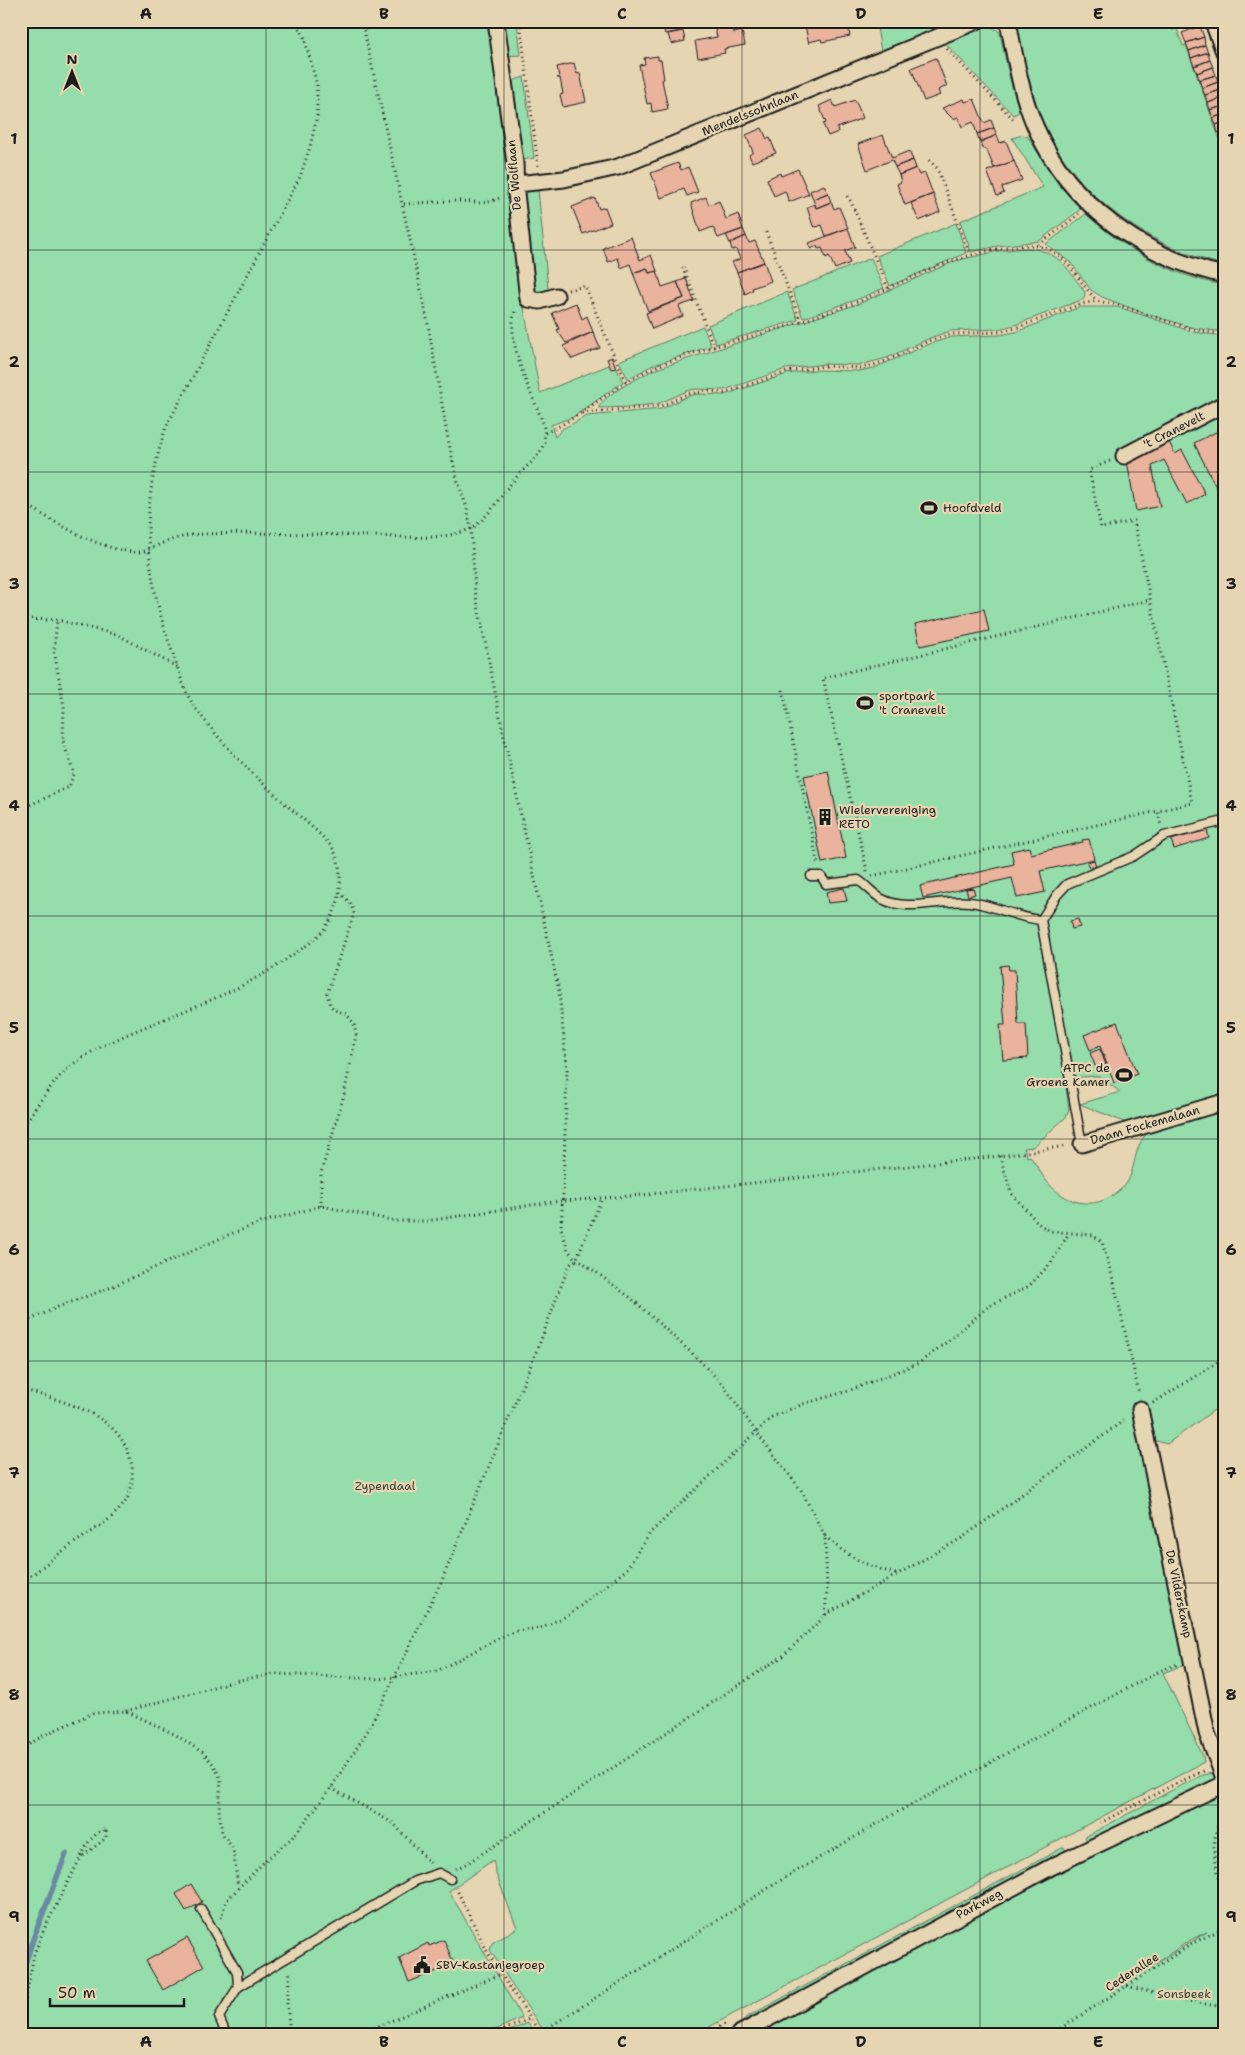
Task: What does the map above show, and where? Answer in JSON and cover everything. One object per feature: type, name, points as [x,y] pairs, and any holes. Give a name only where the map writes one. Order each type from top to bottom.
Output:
[{"type":"street","name":"De Wolflaan","points":[[496,21],[528,299]]},
{"type":"street","name":"Mendelssohnlaan","points":[[516,188],[618,167],[977,21]]},
{"type":"street","points":[[1008,21],[1024,92],[1035,128],[1071,184],[1090,204],[1134,240],[1189,265],[1224,276]]},
{"type":"street","points":[[1214,25],[1224,52]]},
{"type":"street","points":[[528,299],[540,301],[556,296]]},
{"type":"street","name":"'t Cranevelt","points":[[1124,456],[1224,404]]},
{"type":"street","name":"Daam Fockemalaan","points":[[1082,1144],[1224,1102]]},
{"type":"street","name":"De Vilderskamp","points":[[1140,1409],[1207,1733],[1224,1778]]},
{"type":"street","name":"Parkweg","points":[[739,2034],[1051,1867],[1224,1784]]},
{"type":"lane","points":[[811,876],[820,876],[826,884],[858,880],[882,899],[896,904],[968,902],[993,906],[1025,919],[1041,920],[1057,895],[1067,884],[1134,856],[1164,836],[1224,821]]},
{"type":"lane","name":"Daam Fockemalaan","points":[[1041,920],[1082,1144]]},
{"type":"lane","points":[[226,2034],[219,2017],[238,1987],[415,1881],[439,1873],[450,1879]]},
{"type":"lane","points":[[201,1909],[238,1972],[238,1987]]},
{"type":"path","points":[[21,26],[29,21]]},
{"type":"path","points":[[21,1129],[54,1085],[71,1067],[100,1048],[130,1033],[195,1006],[274,969],[303,948],[326,927],[336,908],[340,868],[332,847],[228,748],[192,704],[154,595],[148,550],[148,508],[151,483],[156,456],[166,427],[300,177],[310,147],[317,116],[317,85],[304,37],[296,21]]},
{"type":"path","points":[[360,21],[364,30],[426,313],[448,439],[471,529],[475,590],[504,737],[559,991],[567,1070],[561,1228],[568,1250],[576,1260],[580,1260],[631,1298],[695,1356],[724,1386],[756,1432],[801,1490],[825,1536],[840,1549],[870,1567],[897,1575]]},
{"type":"path","points":[[520,21],[540,182]]},
{"type":"path","points":[[936,38],[1017,123]]},
{"type":"path","points":[[929,160],[937,168],[970,255]]},
{"type":"path","points":[[403,204],[461,201],[478,204],[490,202],[516,188]]},
{"type":"path","points":[[847,196],[888,288]]},
{"type":"path","points":[[1039,246],[1090,204]]},
{"type":"path","points":[[766,232],[801,322]]},
{"type":"path","points":[[545,433],[582,413],[626,382],[652,368],[714,347],[801,322],[955,259],[970,255],[998,249],[1039,246],[1056,253],[1069,264],[1077,278],[1097,301]]},
{"type":"path","points":[[683,266],[714,347]]},
{"type":"path","points":[[556,296],[560,291],[586,286],[626,382]]},
{"type":"path","points":[[21,501],[64,528],[116,549],[138,552],[148,550],[171,540],[198,534],[295,534],[410,538],[453,534],[471,529],[484,518],[515,478],[543,451],[545,433],[514,347],[512,319],[518,306],[528,299]]},
{"type":"path","points":[[582,413],[661,406],[687,394],[710,391],[724,393],[787,372],[824,366],[860,368],[874,365],[931,340],[952,334],[998,332],[1016,328],[1081,304],[1097,301],[1119,305],[1143,315],[1194,330],[1224,334]]},
{"type":"path","points":[[1124,456],[1089,470],[1101,528],[1134,521],[1192,803],[874,874],[869,879],[822,678],[1150,600]]},
{"type":"path","points":[[21,619],[57,620],[118,635],[178,667]]},
{"type":"path","points":[[21,809],[69,787],[74,774],[63,741],[64,707],[54,650],[57,620]]},
{"type":"path","points":[[782,690],[820,876]]},
{"type":"path","points":[[1158,811],[1160,818]]},
{"type":"path","points":[[321,1206],[321,1173],[344,1095],[356,1034],[354,1023],[346,1014],[335,1010],[330,1005],[327,993],[354,914],[351,904],[339,892]]},
{"type":"path","points":[[21,1324],[263,1222],[321,1206],[396,1221],[426,1221],[508,1208],[1000,1156],[1082,1144]]},
{"type":"path","points":[[1000,1156],[1012,1193],[1027,1212],[1050,1231],[1093,1235],[1102,1242],[1140,1398],[1140,1409]]},
{"type":"path","points":[[220,1941],[222,1910],[226,1901],[238,1887],[294,1836],[331,1788],[370,1727],[396,1677],[442,1580],[535,1355],[566,1273],[569,1266],[576,1260],[602,1198]]},
{"type":"path","points":[[21,1749],[44,1735],[93,1713],[126,1711],[239,1680],[275,1674],[358,1679],[396,1677],[438,1671],[498,1638],[517,1631],[540,1628],[569,1615],[626,1570],[650,1533],[772,1417],[803,1404],[848,1391],[919,1363],[943,1346],[989,1306],[1028,1286],[1051,1262],[1068,1232]]},
{"type":"path","points":[[824,1615],[962,1538],[1140,1409],[1157,1401],[1177,1386],[1224,1358]]},
{"type":"path","points":[[21,1389],[68,1403],[93,1414],[114,1429],[131,1459],[133,1475],[131,1490],[123,1506],[111,1518],[67,1548],[21,1584]]},
{"type":"path","points":[[825,1536],[827,1589],[824,1615],[782,1656],[471,1861],[452,1871],[450,1879],[487,1951],[540,2034],[778,1882],[886,1819],[1160,1672]]},
{"type":"path","points":[[126,1711],[176,1735],[202,1752],[214,1764],[221,1779],[219,1810],[222,1833],[233,1849],[238,1887]]},
{"type":"path","points":[[331,1788],[393,1823],[439,1873]]},
{"type":"path","points":[[1221,1807],[1214,1849],[1224,1892]]},
{"type":"path","points":[[21,2024],[34,1954],[59,1898],[83,1856],[89,1841],[100,1831],[106,1829],[106,1838],[83,1856]]},
{"type":"path","name":"Cederallee","points":[[1052,2034],[1195,1942],[1224,1928]]},
{"type":"path","points":[[290,2034],[287,2004],[292,1956]]},
{"type":"path","points":[[360,2034],[501,1974]]},
{"type":"path","points":[[1126,1986],[1195,2003],[1224,2006]]},
{"type":"path","points":[[495,2034],[529,2019]]},
{"type":"path","points":[[1060,2029],[1060,2034]]},
{"type":"green space","name":"Zypendaal","points":[[21,21],[488,21],[521,292],[540,393],[614,363],[623,382],[573,417],[551,425],[555,437],[562,429],[587,416],[661,409],[688,396],[697,394],[724,395],[787,374],[814,370],[859,371],[874,368],[932,343],[952,337],[999,335],[1016,332],[1080,307],[1118,307],[1193,332],[1224,336],[1224,1095],[1138,1120],[1124,1122],[1080,1104],[1120,1092],[1099,1076],[1065,1078],[1069,1109],[1066,1117],[1033,1147],[1024,1148],[1027,1157],[1030,1156],[1047,1182],[1062,1195],[1083,1203],[1098,1202],[1116,1193],[1127,1182],[1141,1141],[1150,1131],[1224,1108],[1224,1403],[1167,1444],[1150,1439],[1148,1428],[1137,1437],[1143,1441],[1185,1664],[1163,1673],[1203,1756],[1204,1762],[696,2034],[546,2034],[490,1950],[492,1943],[517,1928],[496,1874],[493,1860],[449,1891],[522,2018],[486,2034],[21,2034]]},
{"type":"green space","points":[[504,21],[517,21],[521,55],[508,56]]},
{"type":"green space","points":[[876,21],[958,21],[881,52]]},
{"type":"green space","points":[[1018,21],[1147,21],[1150,27],[1166,21],[1184,21],[1171,26],[1172,30],[1177,29],[1183,46],[1186,45],[1224,151],[1224,265],[1199,258],[1175,248],[1130,224],[1109,209],[1073,172],[1050,137],[1037,106],[1024,57]]},
{"type":"green space","points":[[982,27],[994,28],[1000,33],[1019,110],[1018,113],[1013,115],[945,43]]},
{"type":"green space","points":[[524,77],[534,158],[522,160],[512,81]]},
{"type":"green space","points":[[1023,135],[1028,137],[1057,182],[1081,209],[1039,241],[998,246],[971,252],[960,221],[1043,187],[1012,138]]},
{"type":"green space","points":[[538,190],[548,288],[546,291],[534,291],[521,198],[529,191]]},
{"type":"green space","points":[[1086,214],[1116,238],[1150,259],[1186,275],[1224,285],[1224,332],[1194,328],[1143,313],[1102,297],[1091,290],[1071,263],[1046,244]]},
{"type":"green space","points":[[956,223],[966,253],[890,286],[877,256]]},
{"type":"green space","points":[[1027,248],[1047,252],[1060,261],[1083,289],[1085,293],[1084,299],[1015,325],[998,329],[950,331],[887,358],[860,365],[824,364],[786,369],[724,390],[696,389],[660,403],[634,407],[599,408],[614,392],[653,370],[858,304],[955,261],[998,251]]},
{"type":"green space","points":[[871,258],[884,288],[856,300],[803,318],[792,290]]},
{"type":"green space","points":[[787,292],[798,320],[716,344],[708,325]]},
{"type":"green space","points":[[703,326],[711,346],[651,366],[628,379],[619,361]]},
{"type":"green space","points":[[1214,1773],[1216,1776],[1213,1781],[1087,1841],[1085,1837],[1178,1787],[1203,1775]]},
{"type":"green space","name":"Sonsbeek","points":[[1224,1793],[1224,2034],[752,2034],[977,1913]],"holes":[[[1207,1932],[1111,1992],[1192,1939]]]},
{"type":"green space","points":[[1064,1847],[1066,1852],[990,1890],[747,2021],[745,2018]]},
{"type":"green space","points":[[528,2023],[535,2034],[503,2034]]},
{"type":"building","points":[[804,21],[847,21],[850,36],[822,42],[821,39],[809,42],[809,44]]},
{"type":"building","points":[[1148,21],[1164,21],[1150,26]]},
{"type":"building","points":[[680,22],[681,31],[665,34],[663,26]]},
{"type":"building","points":[[732,26],[734,33],[742,31],[745,45],[724,49],[725,53],[698,58],[695,41],[717,37],[715,29]]},
{"type":"building","points":[[1200,26],[1204,37],[1186,43],[1182,33]]},
{"type":"building","points":[[683,31],[685,41],[671,44],[668,34]]},
{"type":"building","points":[[1204,37],[1205,45],[1189,51],[1186,43]]},
{"type":"building","points":[[1205,45],[1208,52],[1191,58],[1189,51]]},
{"type":"building","points":[[1208,52],[1210,60],[1194,66],[1191,58]]},
{"type":"building","points":[[658,56],[658,60],[661,60],[664,79],[662,80],[668,109],[652,112],[651,103],[647,104],[639,65],[645,64],[644,58]]},
{"type":"building","points":[[936,58],[947,86],[938,90],[940,95],[924,101],[911,68]]},
{"type":"building","points":[[1210,60],[1213,67],[1197,73],[1194,66]]},
{"type":"building","points":[[574,63],[577,74],[580,73],[586,102],[563,107],[560,95],[563,94],[560,78],[557,78],[559,77],[557,67]]},
{"type":"building","points":[[1213,67],[1216,75],[1199,80],[1197,73]]},
{"type":"building","points":[[1216,75],[1218,82],[1202,88],[1199,80]]},
{"type":"building","points":[[1218,82],[1221,90],[1205,95],[1202,88]]},
{"type":"building","points":[[1221,90],[1224,97],[1208,103],[1205,95]]},
{"type":"building","points":[[1224,97],[1224,106],[1210,110],[1208,103]]},
{"type":"building","points":[[964,99],[965,102],[974,99],[984,123],[991,120],[994,128],[977,134],[973,122],[962,127],[958,117],[953,119],[942,108]]},
{"type":"building","points":[[832,100],[835,107],[855,100],[863,118],[837,128],[838,132],[828,136],[823,124],[826,123],[819,106]]},
{"type":"building","points":[[1224,106],[1224,114],[1213,118],[1210,110]]},
{"type":"building","points":[[1224,114],[1224,122],[1216,125],[1213,118]]},
{"type":"building","points":[[1224,122],[1224,131],[1218,133],[1216,125]]},
{"type":"building","points":[[762,128],[767,139],[770,138],[776,153],[752,162],[749,155],[753,152],[746,135]]},
{"type":"building","points":[[994,128],[997,135],[980,142],[977,134]]},
{"type":"building","points":[[883,135],[892,158],[909,151],[913,160],[895,167],[892,160],[867,170],[858,144]]},
{"type":"building","points":[[997,135],[1000,143],[1006,141],[1014,161],[994,168],[986,148],[983,149],[980,142]]},
{"type":"building","points":[[913,160],[916,168],[899,175],[895,167]]},
{"type":"building","points":[[1014,161],[1022,180],[1002,187],[1004,193],[997,196],[987,171]]},
{"type":"building","points":[[678,163],[681,170],[688,167],[698,192],[687,196],[684,189],[661,198],[651,173]]},
{"type":"building","points":[[916,168],[919,175],[925,173],[933,194],[905,205],[897,184],[901,182],[899,175]]},
{"type":"building","points":[[798,169],[809,194],[789,202],[785,191],[774,196],[767,179],[780,173],[781,176]]},
{"type":"building","points":[[824,185],[828,193],[813,199],[810,191]]},
{"type":"building","points":[[828,193],[831,202],[816,208],[813,199]]},
{"type":"building","points":[[933,194],[940,212],[919,221],[911,203]]},
{"type":"building","points":[[706,197],[709,205],[719,201],[726,219],[738,214],[743,229],[718,238],[713,227],[700,232],[691,203]]},
{"type":"building","points":[[595,198],[599,209],[605,207],[611,223],[583,234],[572,207]]},
{"type":"building","points":[[831,202],[834,209],[839,207],[848,228],[826,236],[822,225],[813,226],[807,207],[815,204],[816,208]]},
{"type":"building","points":[[848,228],[855,247],[845,251],[850,263],[835,269],[829,256],[826,258],[822,248],[818,249],[817,246],[811,249],[809,243]]},
{"type":"building","points":[[743,229],[746,236],[730,243],[726,235]]},
{"type":"building","points":[[746,236],[749,243],[755,241],[764,262],[737,272],[732,262],[740,259],[736,249],[732,250],[730,243]]},
{"type":"building","points":[[631,237],[640,260],[651,255],[657,271],[649,273],[647,268],[633,273],[630,264],[621,268],[618,258],[608,262],[603,248]]},
{"type":"building","points":[[764,262],[771,281],[752,288],[753,290],[745,294],[737,272]]},
{"type":"building","points":[[647,268],[649,273],[657,271],[662,287],[677,282],[684,298],[648,311],[633,273]]},
{"type":"building","points":[[685,276],[694,301],[679,306],[683,316],[652,329],[646,313],[684,298],[677,282],[685,279]]},
{"type":"building","points":[[576,303],[582,319],[587,316],[593,332],[566,343],[557,330],[559,329],[552,313]]},
{"type":"building","points":[[593,332],[600,348],[572,359],[563,346]]},
{"type":"building","points":[[612,357],[616,368],[611,369],[607,359]]},
{"type":"building","points":[[1224,428],[1224,485],[1217,489],[1194,443]]},
{"type":"building","points":[[1168,440],[1175,454],[1182,450],[1205,494],[1187,504],[1164,460],[1152,466],[1160,506],[1136,511],[1127,461]]},
{"type":"building","points":[[984,609],[989,631],[920,646],[915,624]]},
{"type":"building","name":"Wielervereniging RETO","points":[[828,771],[846,858],[822,863],[804,776]]},
{"type":"building","points":[[1207,830],[1209,838],[1174,849],[1171,840]]},
{"type":"building","points":[[1089,839],[1094,859],[1040,871],[1045,892],[1017,898],[1012,878],[923,898],[920,886],[1014,864],[1011,851],[1029,847],[1031,854]]},
{"type":"building","points":[[1094,860],[1096,866],[1089,868],[1087,862]]},
{"type":"building","points":[[844,888],[847,901],[828,903],[826,892]]},
{"type":"building","points":[[973,888],[975,894],[968,896],[966,889]]},
{"type":"building","points":[[1078,919],[1080,927],[1072,929],[1070,921]]},
{"type":"building","points":[[1008,965],[1009,970],[1015,970],[1018,1024],[1026,1024],[1028,1058],[1003,1060],[1000,1025],[1005,1025],[1000,966]]},
{"type":"building","points":[[1117,1022],[1137,1074],[1114,1083],[1100,1046],[1090,1050],[1084,1035]]},
{"type":"building","points":[[1100,1049],[1106,1065],[1096,1068],[1090,1053]]},
{"type":"building","points":[[191,1884],[202,1902],[186,1911],[176,1894]]},
{"type":"building","points":[[187,1938],[204,1966],[163,1990],[146,1961]]},
{"type":"building","points":[[444,1940],[454,1964],[409,1982],[399,1958],[428,1943],[429,1946]]},
{"type":"waterway","points":[[21,1977],[33,1939],[66,1854]]},
{"type":"place","name":"Hoofdveld","points":[[929,508]]},
{"type":"place","name":"sportpark 't Cranevelt","points":[[865,703]]},
{"type":"place","name":"Wielervereniging RETO","points":[[825,817]]},
{"type":"place","name":"ATPC de Groene Kamer","points":[[1124,1075]]},
{"type":"place","name":"SBV-Kastanjegroep","points":[[422,1965]]}]
